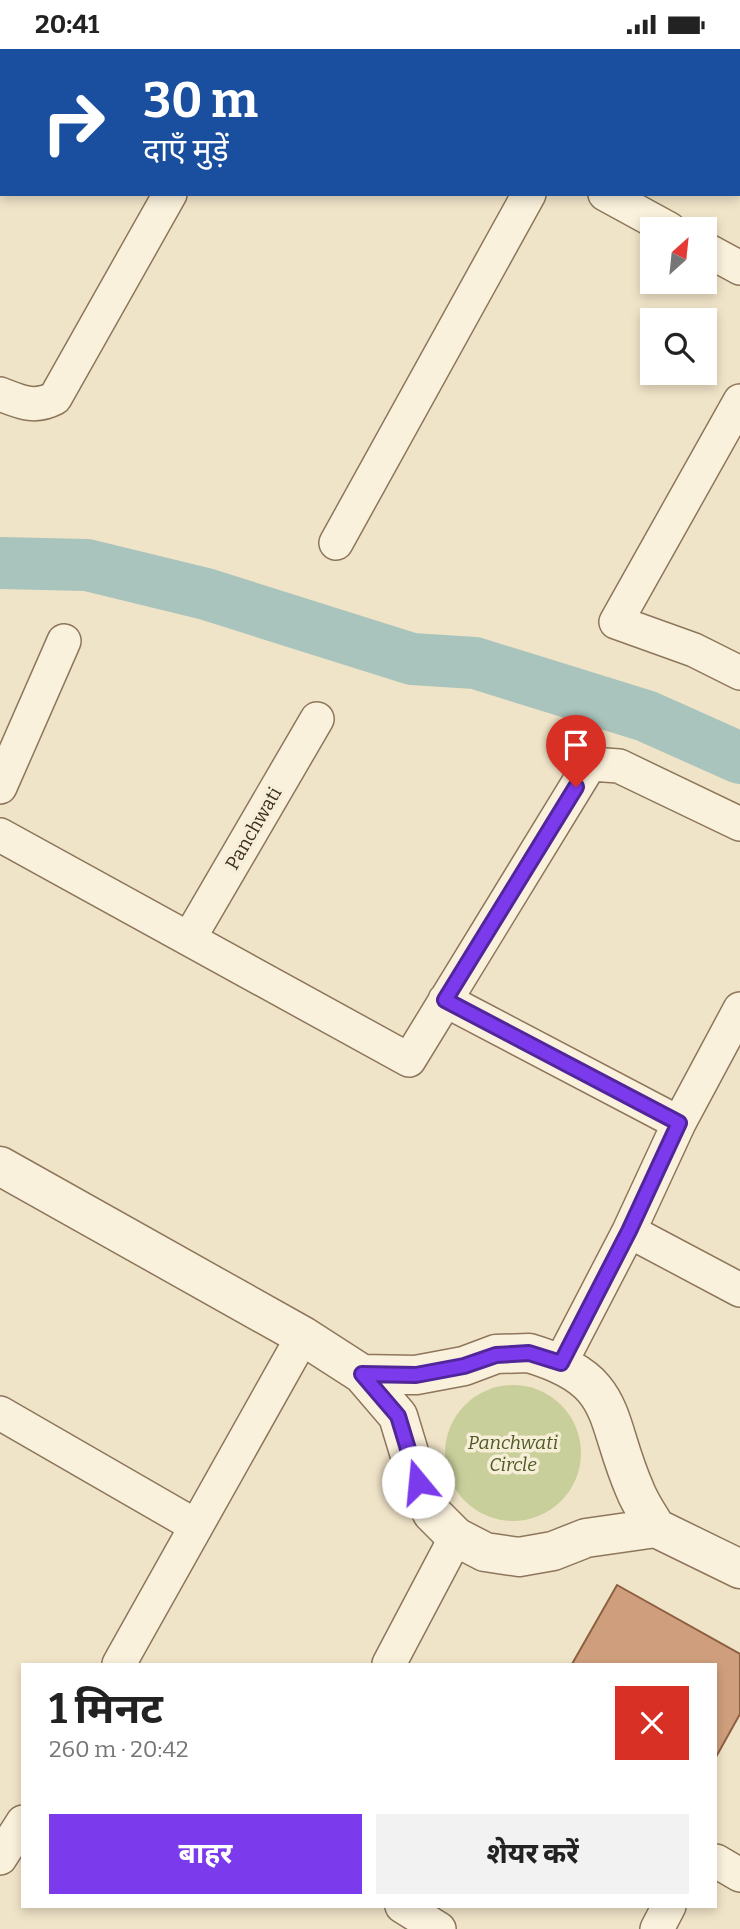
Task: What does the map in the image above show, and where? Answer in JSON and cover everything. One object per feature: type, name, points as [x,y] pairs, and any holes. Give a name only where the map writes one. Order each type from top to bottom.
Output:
[{"type":"street","points":[[0,394],[28,405],[55,398],[169,196]]},
{"type":"street","points":[[336,543],[528,196]]},
{"type":"street","points":[[609,196],[647,217]]},
{"type":"street","points":[[718,256],[740,268]]},
{"type":"street","points":[[740,401],[616,622],[694,650],[740,673]]},
{"type":"street","points":[[0,787],[64,641]]},
{"type":"street","name":"Panchwati","points":[[190,937],[317,719]]},
{"type":"street","points":[[0,835],[190,937],[409,1060],[590,764],[619,765],[740,824]]},
{"type":"street","points":[[445,1000],[679,1123]]},
{"type":"street","points":[[561,1363],[629,1231],[679,1123],[740,1009]]},
{"type":"street","points":[[0,1166],[303,1336],[362,1374],[398,1416],[418,1482],[432,1513],[456,1537],[485,1552],[519,1557],[553,1551],[586,1538],[656,1528],[740,1569]]},
{"type":"street","points":[[629,1231],[740,1290]]},
{"type":"street","points":[[120,1663],[303,1336]]},
{"type":"street","points":[[362,1374],[416,1375],[464,1366],[496,1355],[529,1353],[561,1363],[589,1382],[609,1410],[635,1491],[656,1528]]},
{"type":"street","points":[[0,1413],[196,1526]]},
{"type":"street","points":[[389,1663],[456,1537]]},
{"type":"street","points":[[0,1858],[21,1825]]},
{"type":"street","points":[[717,1862],[740,1875]]},
{"type":"street","points":[[405,1908],[439,1929]]},
{"type":"street","points":[[657,1929],[668,1908]]},
{"type":"green space","name":"Panchwati Circle","points":[[513,1385],[539,1391],[561,1405],[575,1427],[581,1453],[575,1479],[561,1501],[539,1515],[513,1521],[487,1515],[465,1501],[451,1479],[445,1453],[451,1427],[465,1405],[487,1391]]},
{"type":"building","points":[[617,1585],[740,1654],[740,1714],[717,1755],[717,1663],[573,1663]]},
{"type":"waterway","points":[[0,563],[87,565],[206,594],[412,659],[475,663],[646,716],[740,758]]},
{"type":"route","points":[[418,1482],[398,1416],[362,1374],[416,1375],[464,1366],[496,1355],[529,1353],[561,1363],[629,1231],[679,1123],[445,1000],[576,787]]}]
